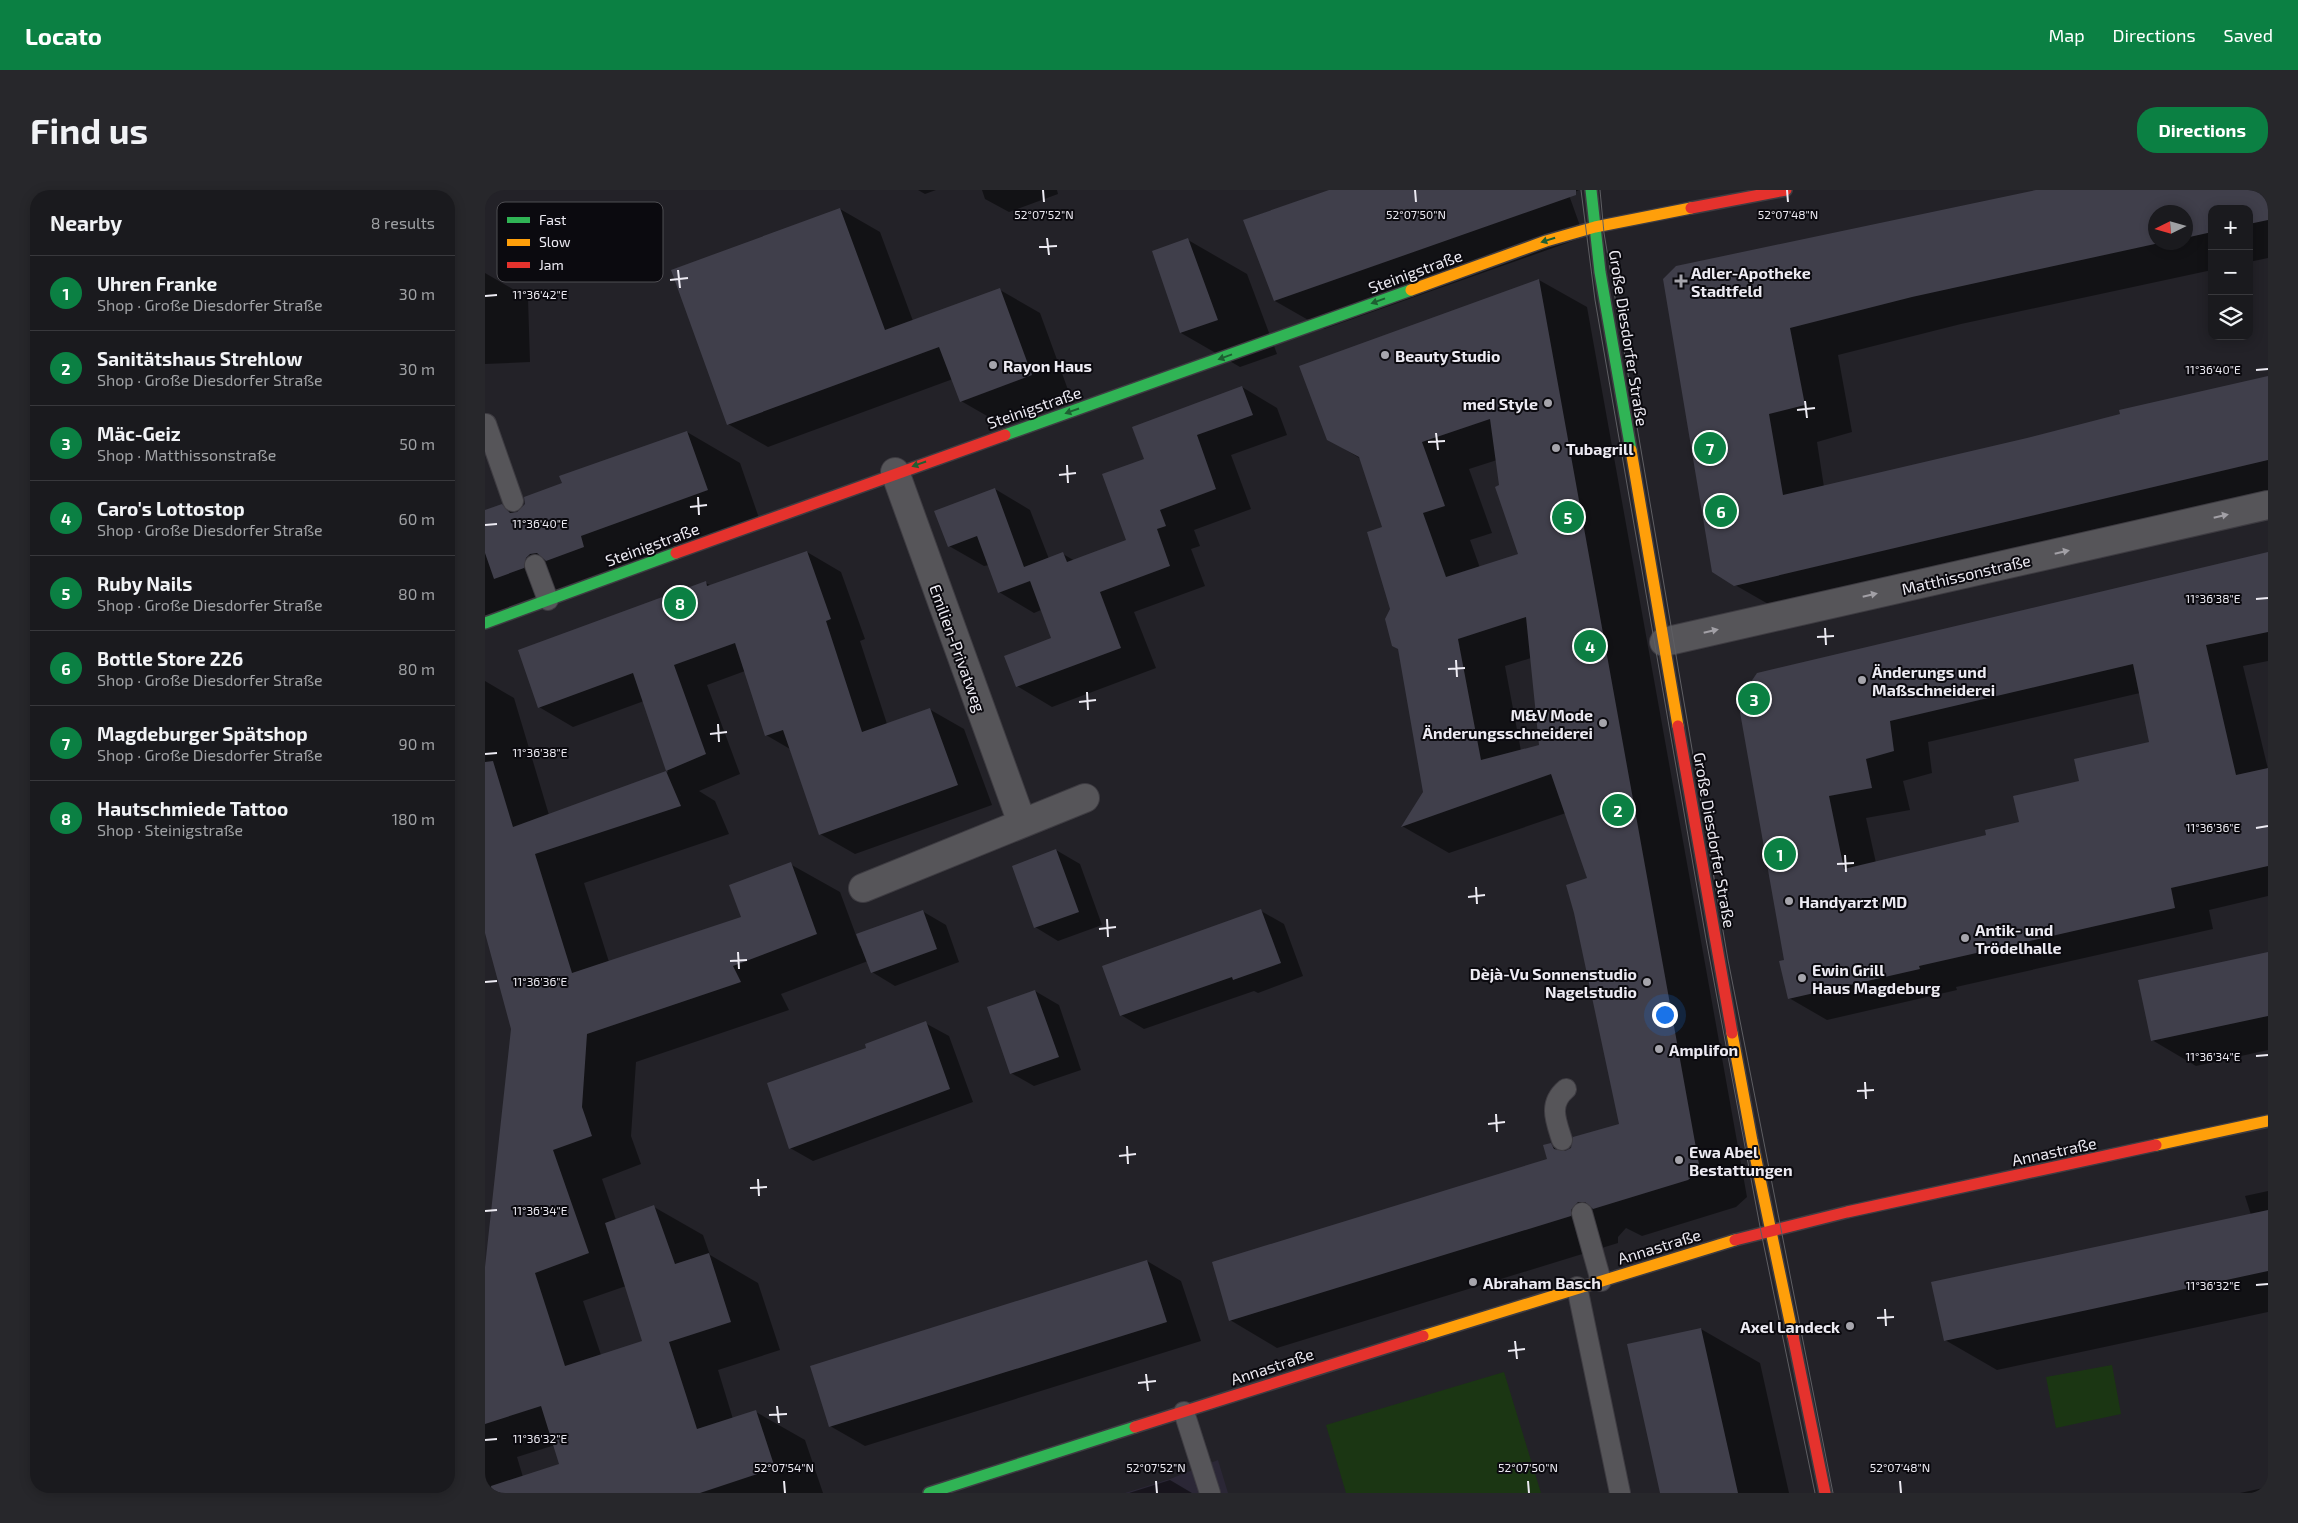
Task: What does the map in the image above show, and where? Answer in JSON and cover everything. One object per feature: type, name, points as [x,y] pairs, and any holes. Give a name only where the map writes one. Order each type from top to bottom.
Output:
[{"type":"street","name":"Große Diesdorfer Straße","points":[[1591,190],[1600,272],[1715,937],[1752,1142],[1825,1493]]},
{"type":"street","name":"Steinigstraße","points":[[485,623],[895,472],[1139,388],[1546,241],[1595,228],[1787,190]]},
{"type":"street","name":"Emilien-Privatweg","points":[[895,472],[1022,824]]},
{"type":"street","name":"Matthissonstraße","points":[[1663,642],[2268,505]]},
{"type":"street","points":[[863,888],[1085,798]]},
{"type":"street","name":"Annastraße","points":[[929,1493],[1577,1287],[1771,1230],[2268,1122]]},
{"type":"lane","points":[[487,424],[513,501]]},
{"type":"lane","points":[[535,564],[548,600]]},
{"type":"lane","points":[[1562,1140],[1554,1111],[1557,1099],[1566,1089]]},
{"type":"lane","points":[[1582,1213],[1601,1281]]},
{"type":"lane","points":[[1577,1287],[1620,1493]]},
{"type":"lane","points":[[1184,1412],[1209,1493]]},
{"type":"shaded area","points":[[1218,1460],[1228,1493],[1125,1493],[1170,1479]]},
{"type":"green space","points":[[2112,1365],[2121,1414],[2056,1428],[2046,1377]]},
{"type":"green space","points":[[1504,1372],[1541,1493],[1346,1493],[1326,1425]]},
{"type":"building","points":[[1329,190],[1576,190],[1576,195],[1274,301],[1243,220]]},
{"type":"building","points":[[2036,190],[2268,190],[2268,220],[2253,223],[2253,205],[2208,205],[2208,233],[2193,236],[2193,205],[2148,205],[2148,245],[1912,297],[1790,328],[1805,405],[1769,414],[1783,495],[2027,438],[2120,414],[2119,410],[2268,376],[2268,460],[1734,586],[1712,572],[1663,279],[1676,266]]},
{"type":"building","points":[[840,208],[885,330],[1000,288],[1032,375],[960,402],[939,347],[727,425],[671,270]]},
{"type":"building","points":[[1188,238],[1218,320],[1180,333],[1152,251]]},
{"type":"building","points":[[1539,279],[1700,1170],[1688,1180],[1593,1209],[1585,1202],[1578,1202],[1571,1210],[1571,1216],[1229,1321],[1212,1262],[1547,1159],[1543,1145],[1551,1143],[1554,1149],[1565,1151],[1571,1148],[1573,1137],[1619,1124],[1574,913],[1566,885],[1587,878],[1551,774],[1401,827],[1423,792],[1398,649],[1392,646],[1385,619],[1390,609],[1367,532],[1382,527],[1359,457],[1327,440],[1299,366]],"holes":[[[1490,419],[1499,485],[1495,487],[1518,554],[1446,577],[1423,513],[1445,506],[1422,442]],[[1526,617],[1539,745],[1481,760],[1458,639]]]},
{"type":"building","points":[[1242,386],[1253,415],[1197,435],[1216,489],[1160,510],[1166,526],[1157,529],[1170,566],[1100,592],[1121,648],[1016,687],[1004,656],[1051,638],[1030,581],[998,593],[977,536],[948,547],[934,511],[995,488],[1024,567],[1063,552],[1067,562],[1126,540],[1102,474],[1144,459],[1132,427]]},
{"type":"building","points":[[687,431],[708,490],[581,536],[584,547],[546,561],[537,553],[530,554],[526,558],[524,568],[494,579],[485,553],[485,510],[502,504],[510,513],[517,512],[525,504],[524,497],[562,483],[559,476]]},
{"type":"building","points":[[807,551],[831,619],[826,621],[862,732],[930,708],[958,785],[819,835],[783,730],[765,736],[735,643],[674,665],[706,754],[666,771],[633,673],[538,708],[518,650],[706,581],[707,586]]},
{"type":"building","points":[[2268,552],[2268,632],[2206,645],[2236,775],[2268,768],[2268,866],[2171,888],[2175,908],[1919,966],[1920,969],[1788,999],[1779,961],[1784,960],[1738,701],[1757,673]],"holes":[[[2133,664],[2149,742],[2074,759],[2079,781],[2013,796],[2019,822],[1985,830],[1986,835],[1844,869],[1829,796],[1872,788],[1866,759],[1894,751],[1890,721]]]},
{"type":"building","points":[[493,761],[513,827],[666,771],[681,806],[535,854],[572,973],[741,917],[729,885],[791,862],[817,934],[733,966],[741,982],[587,1034],[582,1107],[592,1136],[553,1150],[589,1253],[535,1273],[565,1366],[642,1341],[605,1223],[654,1205],[675,1264],[709,1253],[731,1322],[669,1342],[697,1429],[756,1410],[775,1468],[700,1493],[492,1493],[491,1486],[559,1464],[541,1406],[485,1424],[485,1267],[511,1029],[485,933],[485,762]]},
{"type":"building","points":[[1056,849],[1079,912],[1034,928],[1012,866]]},
{"type":"building","points":[[1261,909],[1281,963],[1233,980],[1232,977],[1120,1016],[1102,966]]},
{"type":"building","points":[[923,910],[937,949],[871,973],[856,934]]},
{"type":"building","points":[[2268,952],[2268,1016],[2151,1041],[2138,980]]},
{"type":"building","points":[[1035,990],[1059,1057],[1010,1074],[987,1007]]},
{"type":"building","points":[[926,1021],[950,1089],[789,1149],[767,1083],[866,1048],[865,1044]]},
{"type":"building","points":[[2268,1210],[2268,1271],[1944,1341],[1931,1282]]},
{"type":"building","points":[[1147,1260],[1167,1322],[829,1427],[810,1366]]},
{"type":"building","points":[[1701,1328],[1738,1493],[1660,1493],[1627,1344]]},
{"type":"tram line","points":[[1581,190],[1595,300],[1706,939],[1761,1232],[1815,1493]]},
{"type":"tram line","points":[[1600,190],[1604,233],[1728,960],[1833,1493]]},
{"type":"traffic: fast","points":[[1591,190],[1600,272],[1631,450]]},
{"type":"traffic: fast","points":[[1005,435],[1411,290]]},
{"type":"traffic: fast","points":[[485,623],[676,553]]},
{"type":"traffic: fast","points":[[929,1493],[1135,1427]]},
{"type":"traffic: slow","points":[[1411,290],[1546,241],[1595,227],[1691,208]]},
{"type":"traffic: slow","points":[[1631,450],[1678,726]]},
{"type":"traffic: slow","points":[[1732,1033],[1752,1141],[1793,1336]]},
{"type":"traffic: slow","points":[[2156,1145],[2268,1121]]},
{"type":"traffic: slow","points":[[1423,1336],[1735,1240]]},
{"type":"traffic: jam","points":[[1691,208],[1786,190]]},
{"type":"traffic: jam","points":[[676,553],[1005,435]]},
{"type":"traffic: jam","points":[[1678,726],[1732,1033]]},
{"type":"traffic: jam","points":[[1735,1240],[1847,1212],[2156,1145]]},
{"type":"traffic: jam","points":[[1135,1427],[1423,1336]]},
{"type":"traffic: jam","points":[[1793,1336],[1825,1493]]},
{"type":"place","name":"Adler-Apotheke Stadtfeld","points":[[1681,281]]},
{"type":"place","name":"Beauty Studio","points":[[1385,355]]},
{"type":"place","name":"Rayon Haus","points":[[993,365]]},
{"type":"place","name":"med Style","points":[[1548,403]]},
{"type":"place","name":"Tubagrill","points":[[1556,448]]},
{"type":"place","name":"Magdeburger Spätshop","points":[[1710,448]]},
{"type":"place","name":"Bottle Store 226","points":[[1721,511]]},
{"type":"place","name":"Ruby Nails","points":[[1568,517]]},
{"type":"place","name":"Hautschmiede Tattoo","points":[[680,603]]},
{"type":"place","name":"Caro's Lottostop","points":[[1590,646]]},
{"type":"place","name":"Änderungs und Maßschneiderei","points":[[1862,680]]},
{"type":"place","name":"Mäc-Geiz","points":[[1754,699]]},
{"type":"place","name":"M&V Mode Änderungsschneiderei","points":[[1603,723]]},
{"type":"place","name":"Sanitätshaus Strehlow","points":[[1618,810]]},
{"type":"place","name":"Uhren Franke","points":[[1780,854]]},
{"type":"place","name":"Handyarzt MD","points":[[1789,901]]},
{"type":"place","name":"Antik- und Trödelhalle","points":[[1965,938]]},
{"type":"place","name":"Ewin Grill Haus Magdeburg","points":[[1802,978]]},
{"type":"place","name":"Dèjà-Vu Sonnenstudio Nagelstudio","points":[[1647,982]]},
{"type":"place","name":"Amplifon","points":[[1659,1049]]},
{"type":"place","name":"Ewa Abel Bestattungen","points":[[1679,1160]]},
{"type":"place","name":"Abraham Basch","points":[[1473,1282]]},
{"type":"place","name":"Axel Landeck","points":[[1850,1326]]}]
